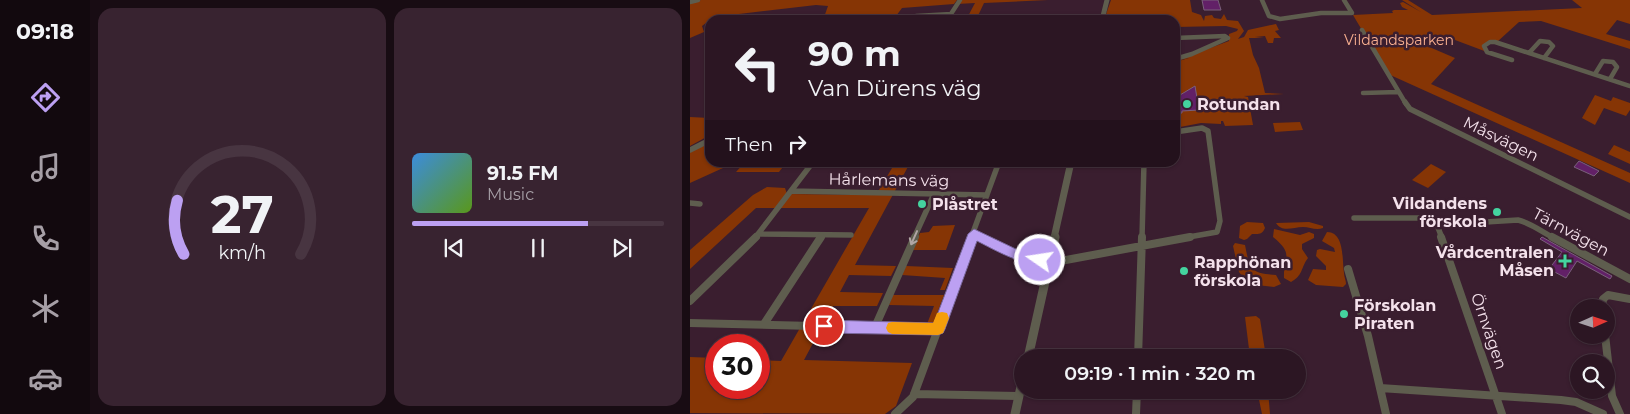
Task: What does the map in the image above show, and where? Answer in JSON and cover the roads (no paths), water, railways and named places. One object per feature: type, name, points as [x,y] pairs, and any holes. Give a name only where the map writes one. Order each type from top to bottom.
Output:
[{"type":"street","points":[[690,2],[698,0]]},
{"type":"street","points":[[934,15],[951,14],[960,0]]},
{"type":"street","points":[[1103,15],[1107,0]]},
{"type":"street","points":[[1262,0],[1269,16],[1276,19],[1321,13],[1352,13],[1344,0]]},
{"type":"street","name":"Måsvägen","points":[[1362,30],[1405,104],[1419,115],[1630,217]]},
{"type":"street","points":[[1180,38],[1223,36],[1228,38],[1180,58]]},
{"type":"street","points":[[1529,53],[1540,41],[1549,42],[1553,46],[1544,58]]},
{"type":"street","points":[[1512,60],[1487,52],[1484,46],[1490,42],[1495,42],[1630,86]]},
{"type":"street","points":[[1595,74],[1603,61],[1613,62],[1618,67],[1610,79]]},
{"type":"street","points":[[1363,93],[1398,92]]},
{"type":"street","points":[[974,234],[1018,255],[1049,262],[1214,233],[1219,230],[1220,221],[1207,129],[1200,128],[1180,131]]},
{"type":"street","points":[[690,150],[705,142]]},
{"type":"street","points":[[690,302],[759,234],[809,167]]},
{"type":"street","points":[[895,414],[910,400],[915,392],[997,167]]},
{"type":"street","points":[[1030,349],[1070,167]]},
{"type":"street","points":[[1138,349],[1144,167]]},
{"type":"street","name":"Hårlemans väg","points":[[791,192],[987,195]]},
{"type":"street","points":[[874,327],[934,194]]},
{"type":"street","points":[[690,203],[700,204]]},
{"type":"street","points":[[1354,218],[1432,218],[1436,225]]},
{"type":"street","name":"Tärnvägen","points":[[1436,225],[1518,220],[1528,222],[1533,227],[1630,279]]},
{"type":"street","name":"Örnvägen","points":[[1436,225],[1502,414]]},
{"type":"street","points":[[759,234],[851,235]]},
{"type":"street","points":[[764,324],[822,235]]},
{"type":"street","points":[[1348,269],[1386,414]]},
{"type":"street","points":[[1602,299],[1608,295],[1630,299]]},
{"type":"street","points":[[690,323],[938,329]]},
{"type":"street","points":[[1606,344],[1612,396],[1620,414]]},
{"type":"street","points":[[1380,388],[1576,402],[1603,414]]},
{"type":"street","points":[[915,392],[1014,396]]},
{"type":"street","points":[[1015,414],[1018,399]]},
{"type":"street","points":[[1136,414],[1137,399]]},
{"type":"place","name":"Rotundan","points":[[1187,104]]},
{"type":"place","name":"Plåstret","points":[[922,204]]},
{"type":"place","name":"Vildandens förskola","points":[[1497,212]]},
{"type":"place","name":"Vårdcentralen Måsen","points":[[1565,261]]},
{"type":"place","name":"Rapphönan förskola","points":[[1184,271]]},
{"type":"place","name":"Förskolan Piraten","points":[[1344,314]]},
{"type":"park label","name":"Vildandsparken","points":[[1399,40]]}]
